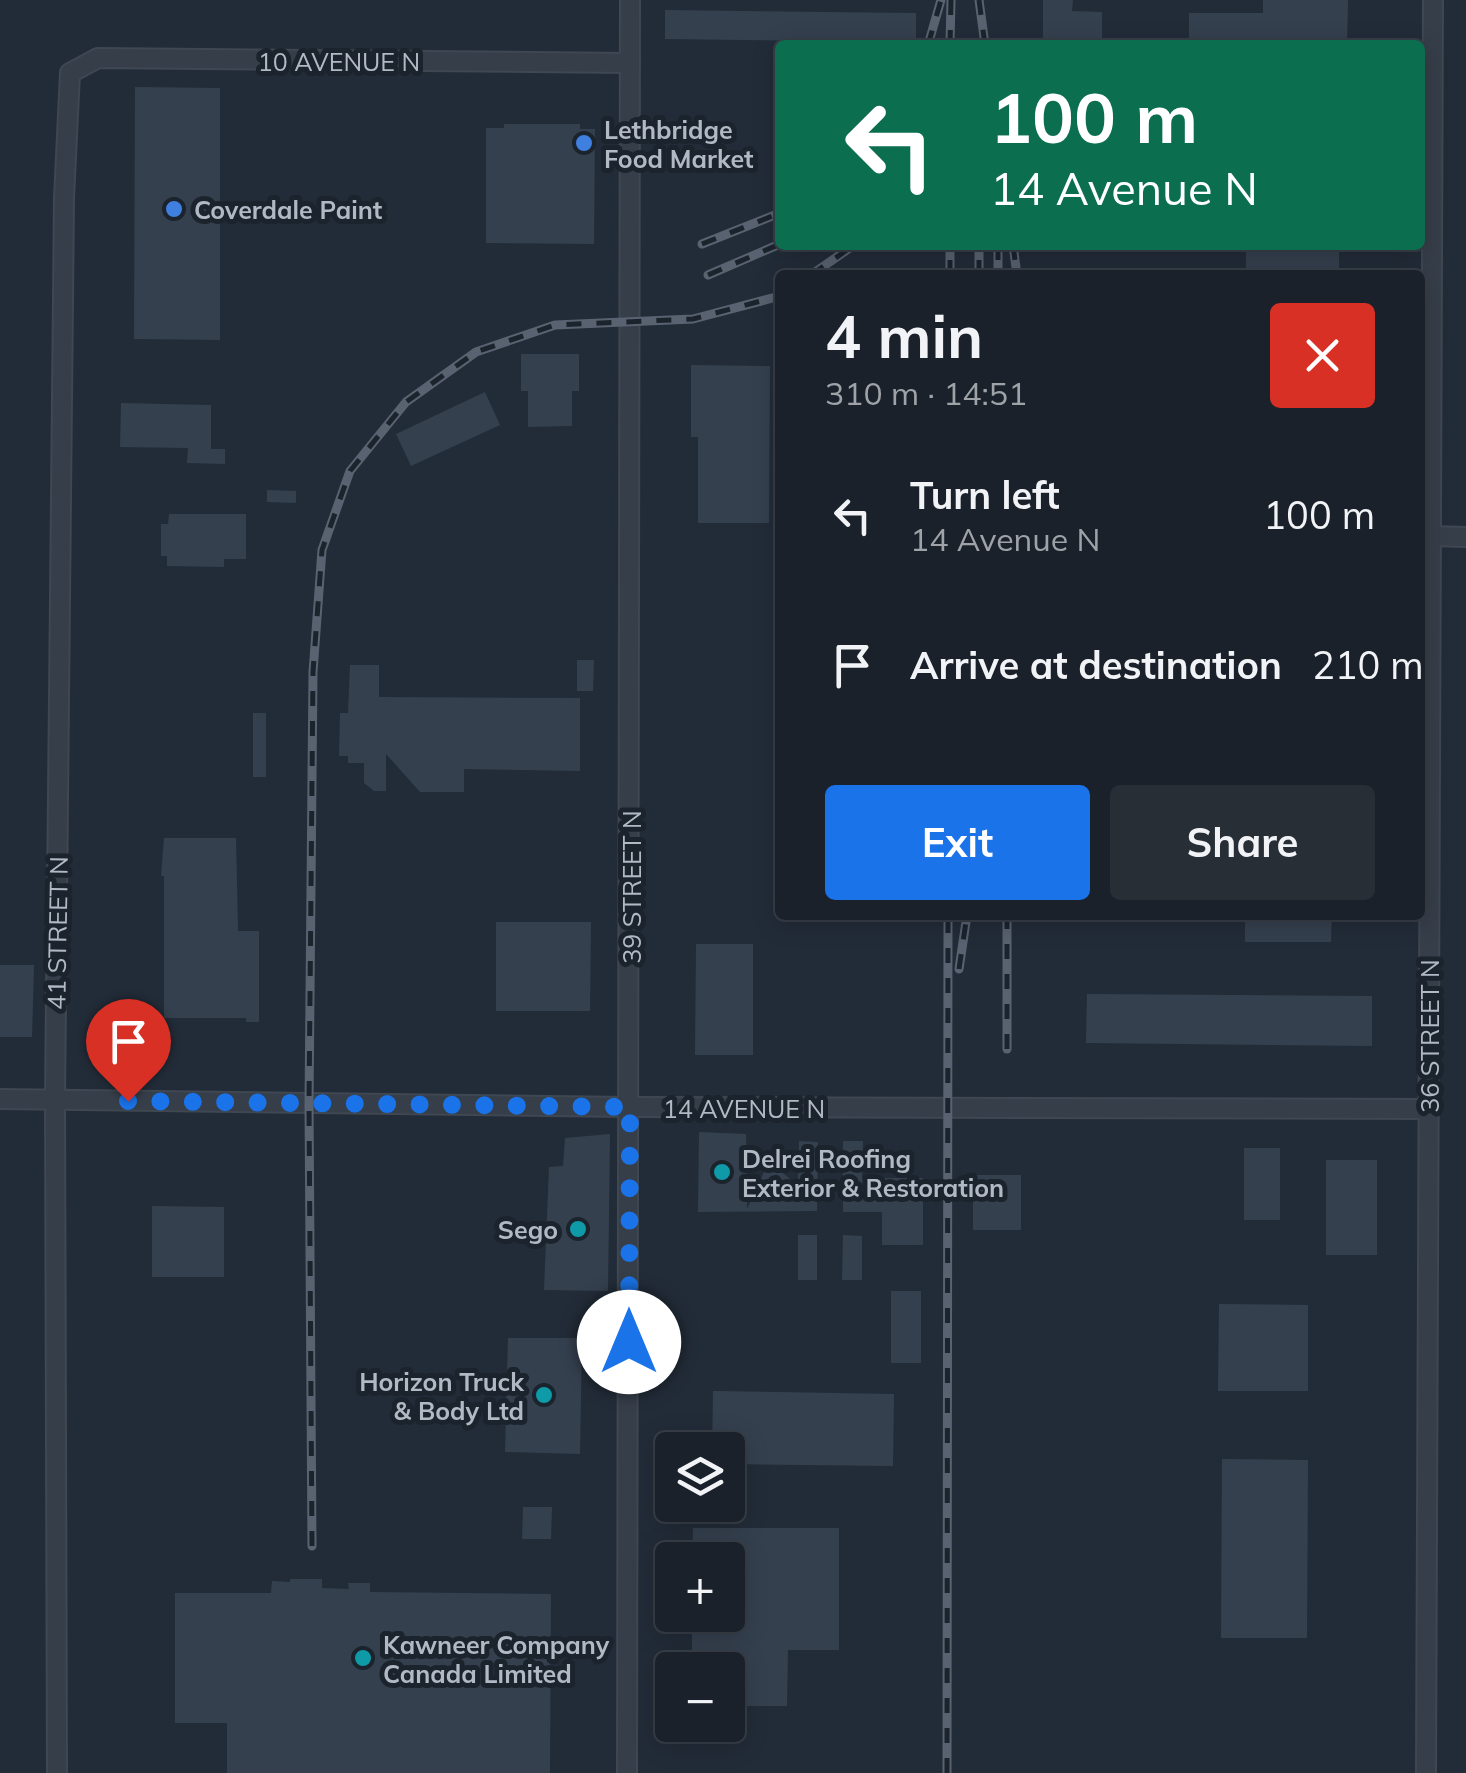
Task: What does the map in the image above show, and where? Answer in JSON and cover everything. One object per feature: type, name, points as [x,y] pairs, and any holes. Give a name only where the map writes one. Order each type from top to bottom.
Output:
[{"type":"street","name":"39 STREET N","points":[[627,1773],[630,0]]},
{"type":"street","name":"36 STREET N","points":[[1426,1773],[1432,0]]},
{"type":"street","name":"10 AVENUE N","points":[[70,92],[70,73],[98,58],[630,63]]},
{"type":"street","name":"41 STREET N","points":[[57,1773],[55,1099],[64,198],[70,92]]},
{"type":"street","points":[[1429,536],[1466,537]]},
{"type":"street","name":"14 AVENUE N","points":[[0,1099],[630,1107],[1429,1110]]},
{"type":"building","points":[[1043,0],[1073,0],[1072,11],[1102,12],[1102,40],[1043,40]]},
{"type":"building","points":[[1263,0],[1348,0],[1347,40],[1189,40],[1189,13],[1263,13]]},
{"type":"building","points":[[665,10],[916,13],[916,40],[665,39]]},
{"type":"building","points":[[135,87],[220,88],[220,340],[134,339]]},
{"type":"building","points":[[504,124],[580,124],[580,129],[595,129],[594,244],[486,243],[486,128],[504,128]]},
{"type":"building","points":[[1246,250],[1339,250],[1339,270],[1246,270]]},
{"type":"building","points":[[521,354],[579,354],[579,391],[572,391],[572,426],[528,427],[528,391],[521,391]]},
{"type":"building","points":[[691,365],[770,366],[769,523],[698,523],[698,437],[691,437]]},
{"type":"building","points":[[485,392],[500,425],[411,466],[396,434]]},
{"type":"building","points":[[121,403],[211,405],[211,449],[225,449],[225,464],[187,463],[188,448],[120,447]]},
{"type":"building","points":[[267,490],[296,491],[296,503],[267,502]]},
{"type":"building","points":[[169,514],[246,514],[246,559],[224,559],[224,567],[167,566],[167,556],[161,556],[161,524],[168,524]]},
{"type":"building","points":[[577,660],[594,660],[593,691],[577,691]]},
{"type":"building","points":[[350,665],[379,665],[379,697],[580,698],[580,771],[464,769],[464,792],[420,792],[386,754],[386,791],[374,791],[364,783],[364,763],[348,763],[348,756],[339,756],[340,713],[348,713]]},
{"type":"building","points":[[253,713],[266,713],[266,777],[253,777]]},
{"type":"building","points":[[164,838],[236,838],[238,931],[259,931],[259,1022],[246,1022],[246,1018],[164,1018]]},
{"type":"building","points":[[1245,920],[1332,920],[1331,942],[1245,942]]},
{"type":"building","points":[[496,922],[591,922],[590,1011],[496,1011]]},
{"type":"building","points":[[696,944],[753,944],[753,1055],[695,1055]]},
{"type":"building","points":[[0,965],[34,965],[32,1037],[0,1037]]},
{"type":"building","points":[[1087,994],[1372,996],[1372,1046],[1086,1043]]},
{"type":"building","points":[[699,1132],[746,1134],[747,1209],[769,1161],[798,1186],[799,1141],[818,1142],[817,1211],[698,1212]]},
{"type":"building","name":"Sego","points":[[610,1134],[608,1291],[544,1290],[549,1167],[563,1166],[565,1138]]},
{"type":"building","points":[[843,1141],[863,1141],[862,1178],[923,1178],[923,1245],[882,1245],[882,1212],[843,1212]]},
{"type":"building","points":[[1244,1148],[1280,1148],[1280,1220],[1244,1220]]},
{"type":"building","points":[[1326,1160],[1377,1160],[1377,1255],[1326,1255]]},
{"type":"building","points":[[973,1175],[1021,1175],[1021,1230],[973,1230]]},
{"type":"building","points":[[152,1206],[224,1207],[224,1277],[152,1277]]},
{"type":"building","points":[[798,1235],[817,1235],[817,1280],[798,1280]]},
{"type":"building","points":[[843,1235],[862,1236],[862,1280],[842,1280]]},
{"type":"building","points":[[891,1291],[921,1291],[921,1363],[891,1363]]},
{"type":"building","points":[[1219,1304],[1308,1305],[1308,1391],[1218,1391]]},
{"type":"building","name":"Horizon Truck & Body Ltd","points":[[508,1338],[582,1338],[580,1454],[505,1452]]},
{"type":"building","points":[[713,1391],[894,1394],[893,1466],[745,1464],[745,1432],[712,1432]]},
{"type":"building","points":[[1222,1459],[1308,1460],[1307,1638],[1221,1638]]},
{"type":"building","points":[[523,1507],[552,1507],[551,1539],[522,1539]]},
{"type":"building","points":[[693,1528],[839,1528],[839,1650],[788,1650],[787,1706],[745,1706],[745,1652],[692,1652],[692,1632],[745,1632],[745,1542],[693,1542]]},
{"type":"building","name":"Kawneer Company Canada Limited","points":[[322,1579],[322,1588],[349,1589],[348,1583],[370,1583],[370,1592],[551,1594],[550,1773],[227,1773],[227,1723],[175,1723],[175,1593],[271,1593],[272,1581]]},
{"type":"railway","points":[[929,40],[941,0]]},
{"type":"railway","points":[[950,40],[951,0]]},
{"type":"railway","points":[[979,0],[984,40]]},
{"type":"railway","points":[[702,244],[775,215]]},
{"type":"railway","points":[[708,275],[775,246]]},
{"type":"railway","points":[[818,270],[847,250]]},
{"type":"railway","points":[[950,250],[950,270]]},
{"type":"railway","points":[[979,250],[979,270]]},
{"type":"railway","points":[[998,250],[998,270]]},
{"type":"railway","points":[[1014,250],[1016,270]]},
{"type":"railway","points":[[312,1546],[309,1104],[313,672],[322,550],[350,471],[406,402],[476,352],[555,325],[693,319],[775,297]]},
{"type":"railway","points":[[947,1773],[948,920]]},
{"type":"railway","points":[[959,969],[966,920]]},
{"type":"railway","points":[[1007,920],[1007,1049]]},
{"type":"place","name":"Lethbridge Food Market","points":[[584,143]]},
{"type":"place","name":"Coverdale Paint","points":[[174,209]]},
{"type":"place","name":"Delrei Roofing Exterior & Restoration","points":[[722,1172]]},
{"type":"place","name":"Sego","points":[[578,1229]]},
{"type":"place","name":"Horizon Truck & Body Ltd","points":[[544,1395]]},
{"type":"place","name":"Kawneer Company Canada Limited","points":[[363,1658]]},
{"type":"route","points":[[128,1101],[630,1107],[629,1342]]}]
